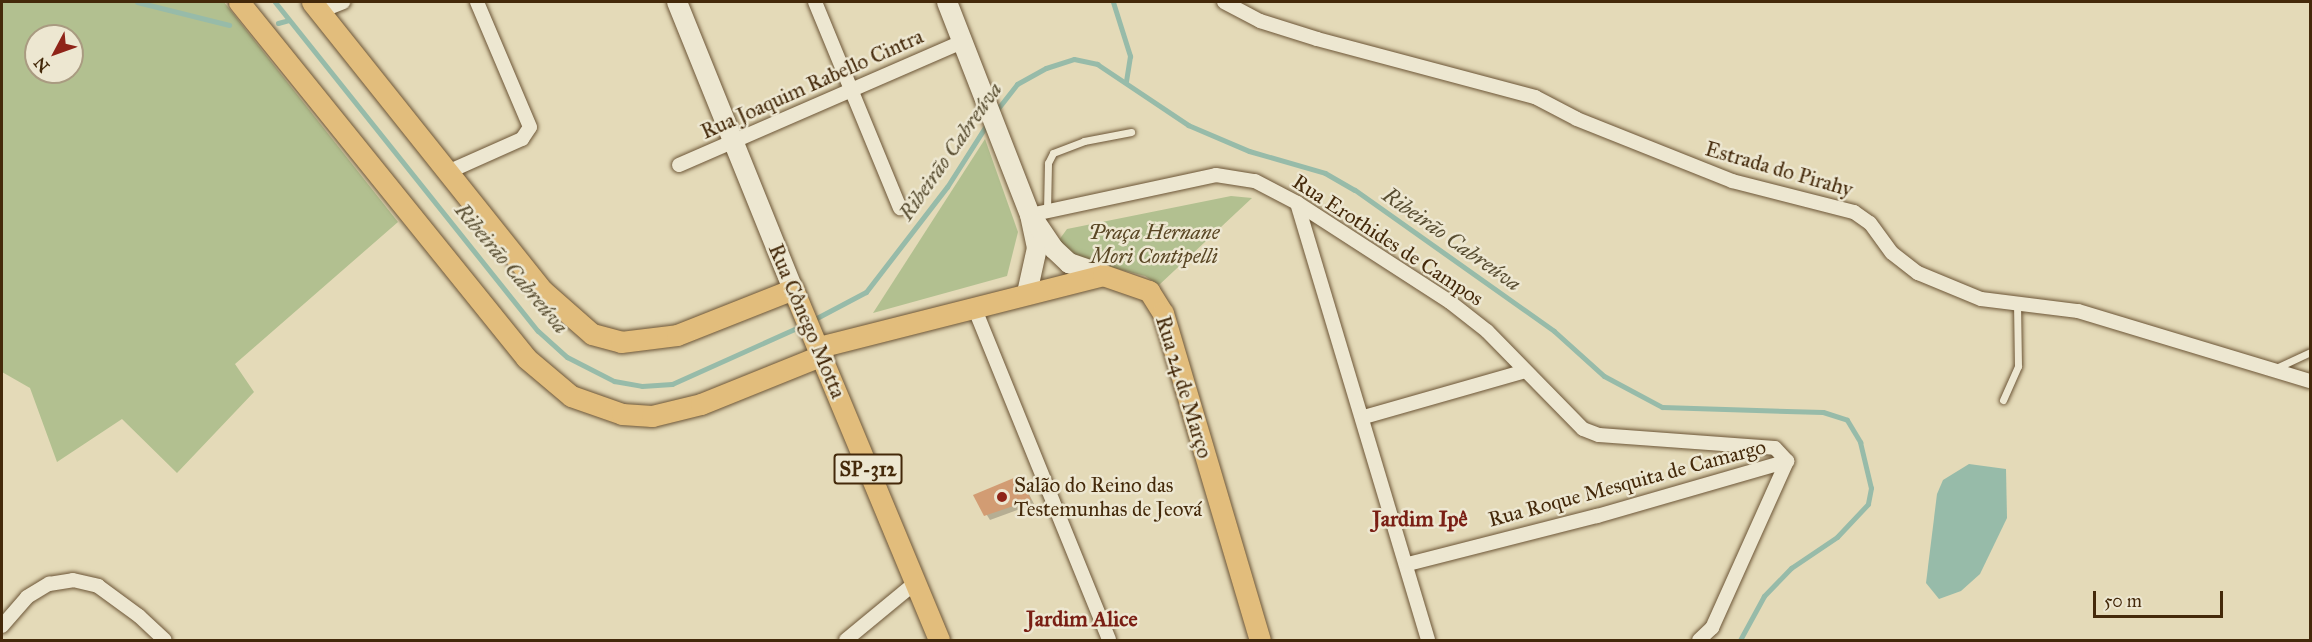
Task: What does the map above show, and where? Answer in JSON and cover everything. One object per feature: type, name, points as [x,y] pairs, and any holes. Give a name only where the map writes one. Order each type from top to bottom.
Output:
[{"type":"main road","points":[[239,2],[526,358],[571,396],[622,414],[652,416],[701,404],[818,346],[1103,274]]},
{"type":"main road","points":[[317,6],[543,291],[591,334],[621,342],[677,335],[797,298]]},
{"type":"main road","name":"Rua 24 de Março","points":[[1103,274],[1149,291],[1163,313],[1260,640]]},
{"type":"main road","name":"Rua Cônego Motta","points":[[797,298],[939,640]]},
{"type":"street","points":[[317,6],[343,2]]},
{"type":"street","points":[[450,171],[522,139],[530,127],[477,2]]},
{"type":"street","name":"Rua Cônego Motta","points":[[677,2],[797,298]]},
{"type":"street","points":[[815,2],[900,208]]},
{"type":"street","points":[[947,2],[999,133],[1039,213],[1054,249],[1069,263],[1103,274]]},
{"type":"street","name":"Estrada do Pirahy","points":[[1224,2],[1260,21],[1317,39],[1535,97],[1577,119],[1732,181],[1854,212],[1870,223],[1892,253],[1918,273],[1981,299],[2078,311],[2310,381]]},
{"type":"street","name":"Rua Joaquim Rabello Cintra","points":[[679,165],[962,42]]},
{"type":"street","name":"Rua Erothides de Campos","points":[[1039,213],[1216,175],[1255,182],[1297,203],[1450,302],[1487,331],[1583,429],[1599,435],[1775,448],[1787,461]]},
{"type":"street","points":[[1297,203],[1364,417],[1428,640]]},
{"type":"street","points":[[1026,293],[1037,248],[1039,213]]},
{"type":"street","points":[[1062,284],[1069,263]]},
{"type":"street","points":[[974,307],[1109,640]]},
{"type":"street","points":[[1364,417],[1526,371]]},
{"type":"street","points":[[1699,640],[1712,628],[1787,461]]},
{"type":"street","name":"Rua Roque Mesquita de Camargo","points":[[1408,564],[1597,516],[1787,461]]},
{"type":"street","points":[[2,626],[27,597],[49,584],[73,580],[98,586],[139,616],[165,640]]},
{"type":"street","points":[[846,640],[915,583]]},
{"type":"lane","points":[[1039,213],[1047,163],[1053,153],[1084,141],[1131,132]]},
{"type":"lane","points":[[2003,400],[2018,366],[2017,305]]},
{"type":"lane","points":[[2271,370],[2310,352]]},
{"type":"green space","points":[[2,2],[224,2],[398,222],[235,364],[254,392],[177,473],[122,419],[57,462],[30,388],[2,372]]},
{"type":"green space","points":[[985,139],[1018,232],[1007,276],[873,313]]},
{"type":"green space","name":"Praça Hernane Mori Contipelli","points":[[1231,196],[1252,198],[1159,285],[1145,276],[1075,258],[1059,240],[1067,229]]},
{"type":"shaded area","points":[[1969,464],[2006,469],[2007,518],[1980,574],[1961,591],[1939,599],[1926,583],[1937,494],[1943,480]]},
{"type":"building","name":"Salão do Reino das Testemunhas de Jeová","points":[[1021,475],[1031,500],[984,516],[973,495]]},
{"type":"waterway","points":[[137,2],[229,25]]},
{"type":"waterway","name":"Ribeirão Cabreúva","points":[[275,2],[538,331],[567,357],[614,381],[642,386],[672,384],[803,325]]},
{"type":"waterway","points":[[1113,2],[1130,56],[1126,82]]},
{"type":"waterway","points":[[278,23],[289,20]]},
{"type":"waterway","name":"Ribeirão Cabreúva","points":[[996,111],[1017,84],[1046,68],[1074,59],[1097,64],[1188,125],[1249,151],[1325,173],[1355,190],[1554,331],[1604,376],[1662,407],[1823,412],[1847,420],[1860,442],[1871,488],[1868,504],[1837,537],[1791,568],[1764,596],[1740,640]]},
{"type":"waterway","name":"Ribeirão Cabreúva","points":[[811,321],[866,292],[947,187],[989,121]]},
{"type":"place","name":"Salão do Reino das Testemunhas de Jeová","points":[[1002,497]]},
{"type":"district","name":"Jardim Ipê","points":[[1420,519]]},
{"type":"district","name":"Jardim Alice","points":[[1082,619]]}]
